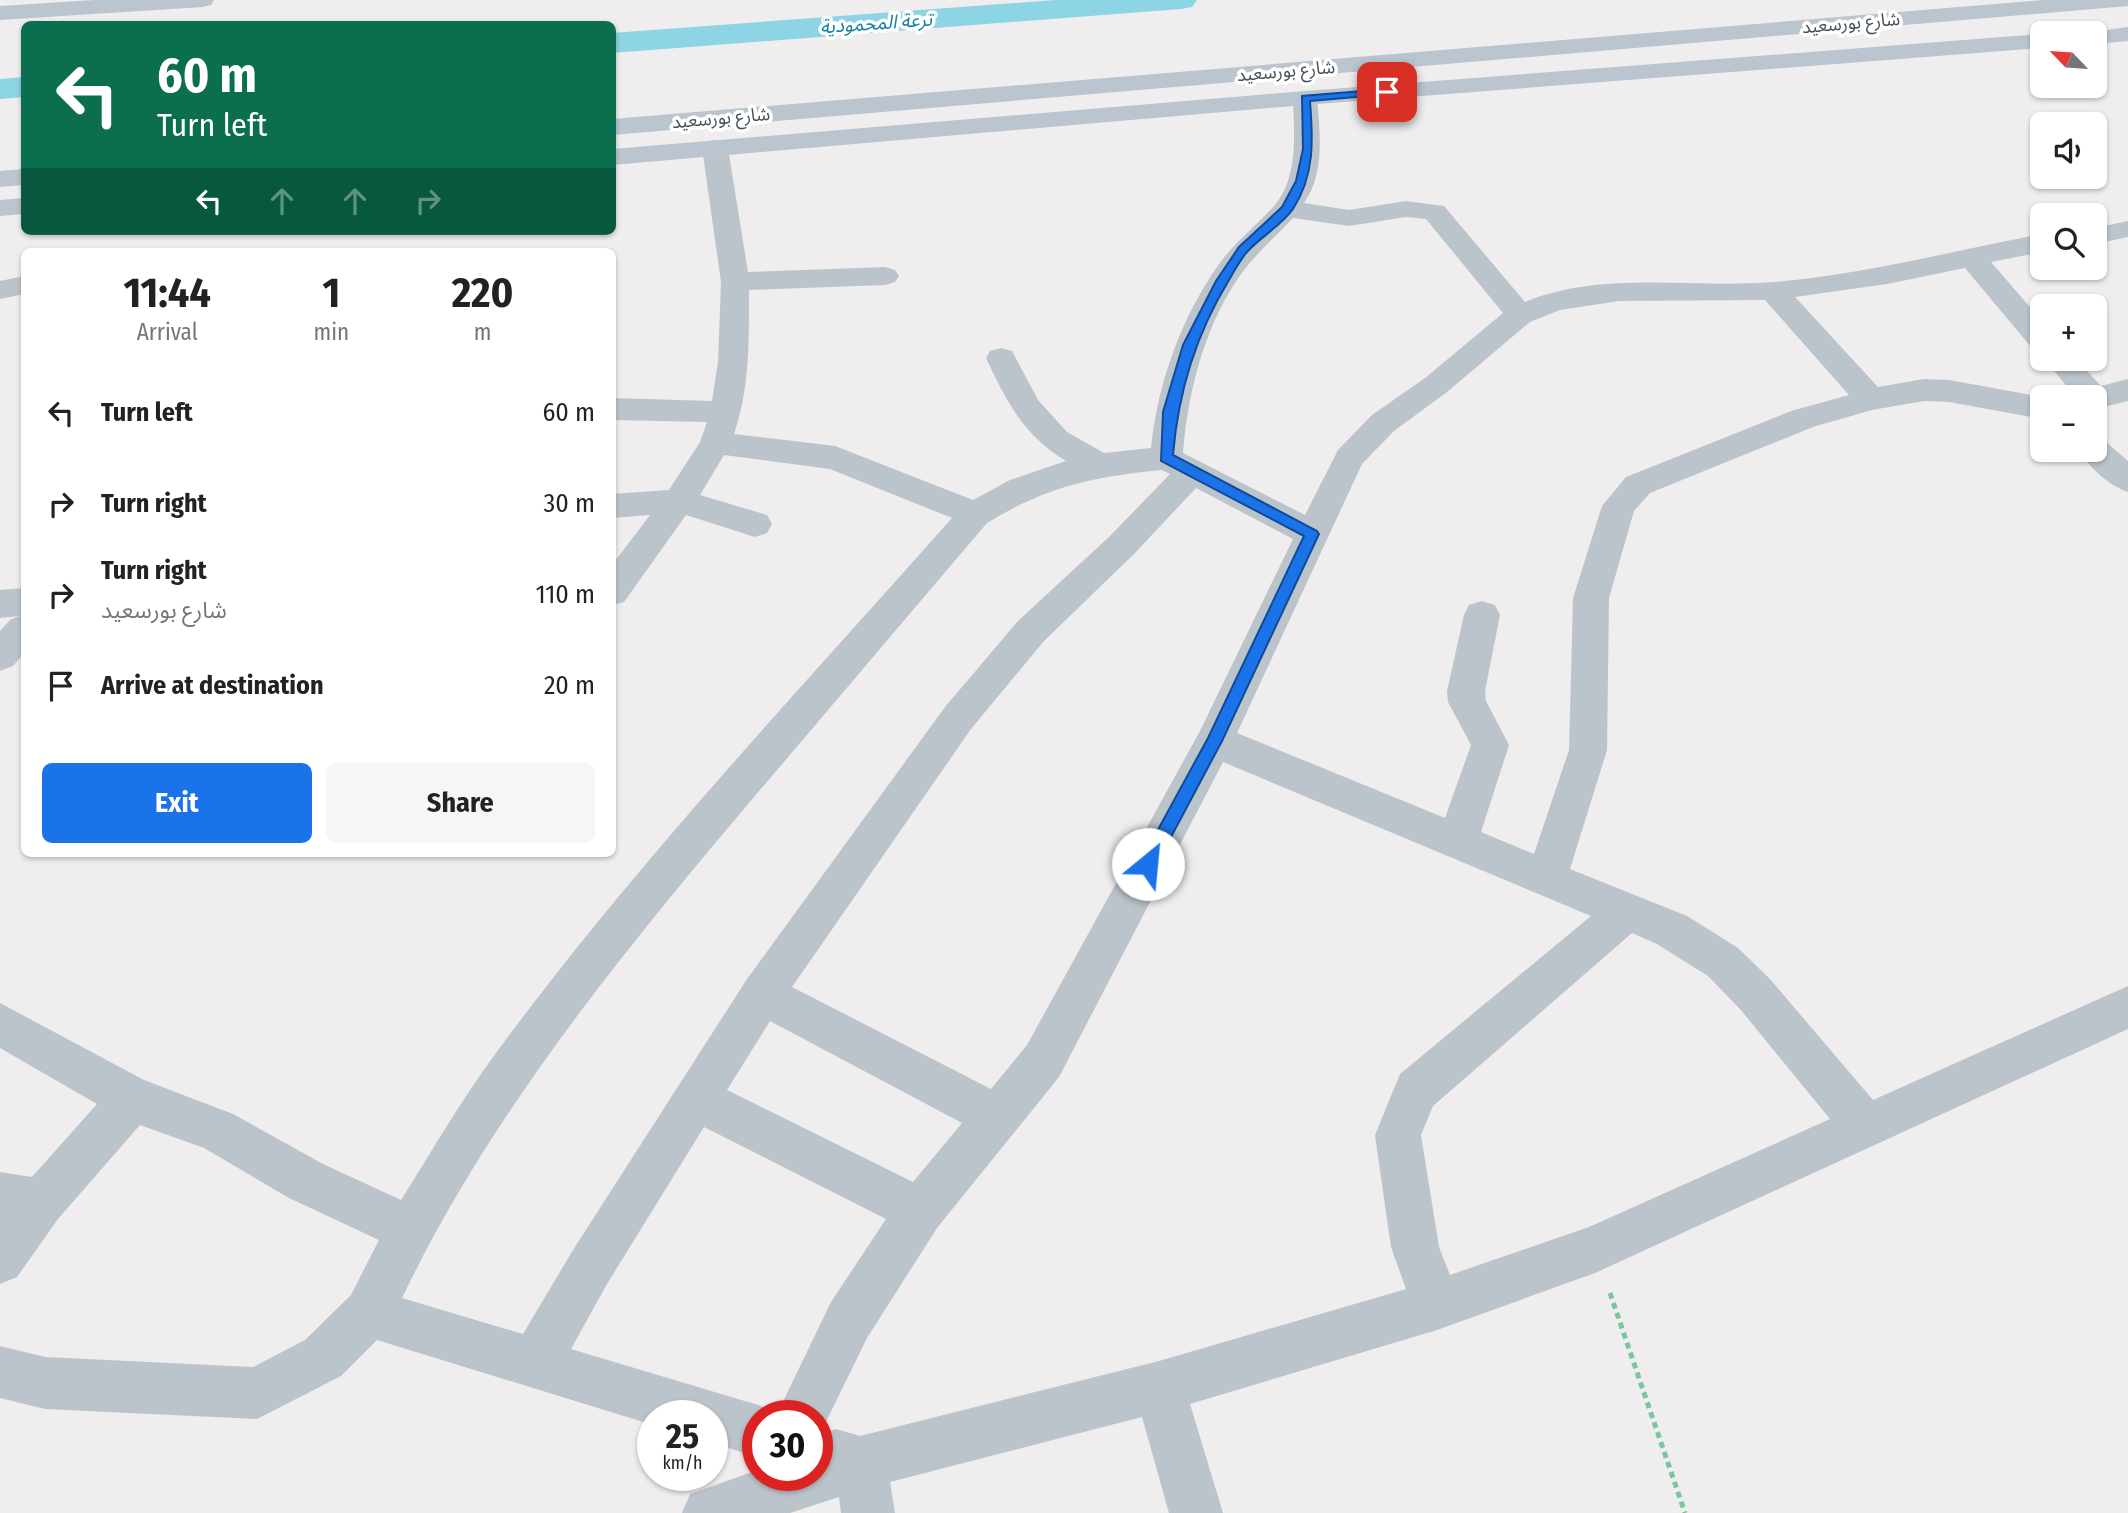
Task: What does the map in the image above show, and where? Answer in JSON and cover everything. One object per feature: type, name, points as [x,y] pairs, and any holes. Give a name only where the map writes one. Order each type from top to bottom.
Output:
[{"type":"main road","points":[[0,13],[203,0]]},
{"type":"main road","name":"شارع بورسعيد","points":[[616,127],[2126,0]]},
{"type":"main road","points":[[2107,37],[2126,36]]},
{"type":"main road","name":"شارع بورسعيد","points":[[616,157],[1305,98],[2030,42]]},
{"type":"main road","points":[[0,179],[21,177]]},
{"type":"main road","points":[[0,208],[21,206]]},
{"type":"street","points":[[535,1363],[590,1267],[762,994],[958,718],[1031,631],[1122,545],[1178,465],[1170,412],[1189,345],[1222,281],[1243,250],[1287,209],[1301,181],[1308,149],[1305,98]]},
{"type":"street","points":[[616,587],[679,501],[715,443],[726,412],[733,362],[735,282],[715,148]]},
{"type":"street","points":[[1287,209],[1349,218],[1406,209],[1434,212],[1520,315]]},
{"type":"street","points":[[2107,233],[2128,229]]},
{"type":"street","points":[[810,1400],[849,1320],[920,1211],[1043,1060],[1214,741],[1349,458],[1383,423],[1436,385],[1520,315],[1554,301],[1619,292],[1773,290],[1887,275],[2030,245]]},
{"type":"street","points":[[1971,257],[2030,326]]},
{"type":"street","points":[[735,282],[885,276]]},
{"type":"street","points":[[0,290],[21,286]]},
{"type":"street","points":[[1773,290],[1871,399]]},
{"type":"street","points":[[1001,358],[1026,406],[1055,440],[1096,464]]},
{"type":"street","points":[[2070,371],[2082,385]]},
{"type":"street","points":[[1546,878],[1588,750],[1591,598],[1619,506],[1638,485],[1802,419],[1871,399],[1924,390],[1950,391],[2030,406]]},
{"type":"street","points":[[2107,395],[2128,390]]},
{"type":"street","points":[[616,409],[726,412]]},
{"type":"street","points":[[715,443],[835,458],[975,514]]},
{"type":"street","points":[[2107,461],[2128,480]]},
{"type":"street","points":[[0,1372],[45,1383],[257,1393],[323,1358],[369,1314],[410,1229],[511,1070],[664,872],[975,514],[1010,492],[1043,479],[1096,464],[1178,465],[1312,534]]},
{"type":"street","points":[[616,506],[679,501],[755,524]]},
{"type":"street","points":[[0,604],[21,602]]},
{"type":"street","points":[[1458,840],[1490,745],[1467,702],[1466,691],[1482,615]]},
{"type":"street","points":[[0,656],[21,632]]},
{"type":"street","points":[[1214,741],[1672,930],[1723,962],[1755,994],[1866,1126]]},
{"type":"street","points":[[1437,1305],[1415,1247],[1398,1135],[1416,1090],[1628,911]]},
{"type":"street","points":[[762,994],[996,1115]]},
{"type":"street","points":[[709,1513],[839,1456],[1160,1387],[1437,1305],[1595,1249],[2128,1007]]},
{"type":"street","points":[[0,1024],[132,1099],[217,1130],[306,1181],[410,1229]]},
{"type":"street","points":[[695,1098],[920,1211]]},
{"type":"street","points":[[0,1260],[20,1199],[132,1099]]},
{"type":"street","points":[[369,1314],[655,1400]]},
{"type":"street","points":[[1160,1387],[1196,1513]]},
{"type":"street","points":[[839,1456],[868,1513]]},
{"type":"path","points":[[1595,1249],[1685,1513]]},
{"type":"waterway","name":"ترعة المحمودية","points":[[616,43],[1181,0]]},
{"type":"waterway","name":"ترعة المحمودية","points":[[0,89],[21,87]]},
{"type":"route","points":[[1148,864],[1214,741],[1312,534],[1166,458],[1170,412],[1189,345],[1222,281],[1243,250],[1287,209],[1301,181],[1308,149],[1305,98],[1387,92]]}]
